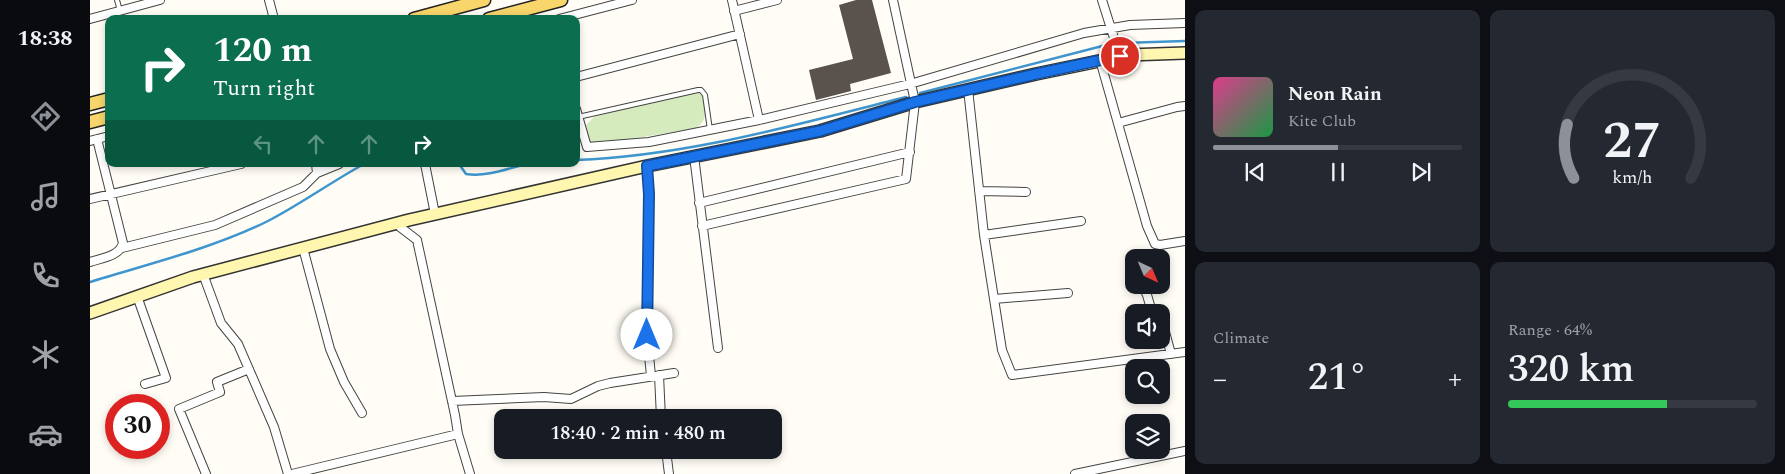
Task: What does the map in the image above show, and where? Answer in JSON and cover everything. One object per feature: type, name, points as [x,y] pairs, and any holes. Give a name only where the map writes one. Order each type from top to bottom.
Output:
[{"type":"main road","points":[[429,15],[484,0]]},
{"type":"main road","points":[[504,15],[561,0]]},
{"type":"main road","points":[[90,104],[105,100]]},
{"type":"main road","points":[[90,122],[105,117]]},
{"type":"street","points":[[90,19],[160,0]]},
{"type":"street","points":[[269,0],[273,15]]},
{"type":"street","points":[[574,15],[632,0]]},
{"type":"street","points":[[732,0],[759,120]]},
{"type":"street","points":[[734,11],[777,0]]},
{"type":"street","points":[[702,226],[906,179],[915,102],[893,0]]},
{"type":"street","points":[[1102,0],[1120,56]]},
{"type":"street","points":[[580,123],[587,147],[649,142],[759,120],[910,84],[1084,33],[1130,25],[1185,23]]},
{"type":"street","points":[[580,76],[740,34]]},
{"type":"street","points":[[90,313],[203,274],[398,223],[647,166],[820,131],[915,102],[1100,60],[1120,56],[1185,53]]},
{"type":"street","points":[[1100,60],[1147,226],[1155,244],[1160,246],[1185,240]]},
{"type":"street","points":[[968,89],[984,236],[1002,350],[1012,375],[1185,352]]},
{"type":"street","points":[[1118,123],[1177,106],[1185,106]]},
{"type":"street","points":[[94,140],[111,193],[123,243],[122,248]]},
{"type":"street","points":[[699,203],[910,152]]},
{"type":"street","points":[[694,156],[718,348]]},
{"type":"street","points":[[647,166],[649,194],[647,335],[660,409]]},
{"type":"street","points":[[90,199],[228,167]]},
{"type":"street","points":[[316,167],[317,173]]},
{"type":"street","points":[[90,262],[105,258],[122,248],[215,225],[303,187],[317,173],[332,167]]},
{"type":"street","points":[[426,167],[436,214]]},
{"type":"street","points":[[979,191],[1026,192]]},
{"type":"street","points":[[984,236],[1081,221]]},
{"type":"street","points":[[398,223],[400,227],[417,240],[458,434],[470,474]]},
{"type":"street","points":[[303,248],[330,349],[344,382],[362,413]]},
{"type":"street","points":[[203,274],[221,323],[238,344],[274,427],[288,474]]},
{"type":"street","points":[[994,299],[1068,293]]},
{"type":"street","points":[[137,296],[166,378],[145,384]]},
{"type":"street","points":[[1169,349],[1170,354]]},
{"type":"street","points":[[206,474],[179,409],[220,392],[217,382],[249,369]]},
{"type":"street","points":[[452,401],[544,397],[560,400],[571,399],[598,386],[674,374]]},
{"type":"street","points":[[292,474],[458,434]]},
{"type":"street","points":[[1075,474],[1185,451]]},
{"type":"street","points":[[667,459],[669,474]]},
{"type":"lane","points":[[117,0],[120,11]]},
{"type":"lane","points":[[580,112],[701,90],[705,95],[710,130]]},
{"type":"green space","points":[[699,90],[702,93],[705,107],[703,121],[696,128],[631,139],[593,143],[589,139],[586,125],[594,117]]},
{"type":"building","points":[[856,0],[872,0],[891,73],[850,84],[851,91],[816,100],[809,70],[853,59],[839,5]]},
{"type":"waterway","points":[[1122,43],[1185,41]]},
{"type":"waterway","points":[[920,93],[1110,44]]},
{"type":"waterway","points":[[580,160],[660,152],[701,145],[784,128],[906,97]]},
{"type":"waterway","points":[[90,282],[180,255],[247,231],[268,221],[359,167]]},
{"type":"waterway","points":[[461,167],[466,174],[474,175],[515,167]]},
{"type":"route","points":[[647,335],[649,251],[647,166],[820,131],[915,102],[1120,56]]}]
